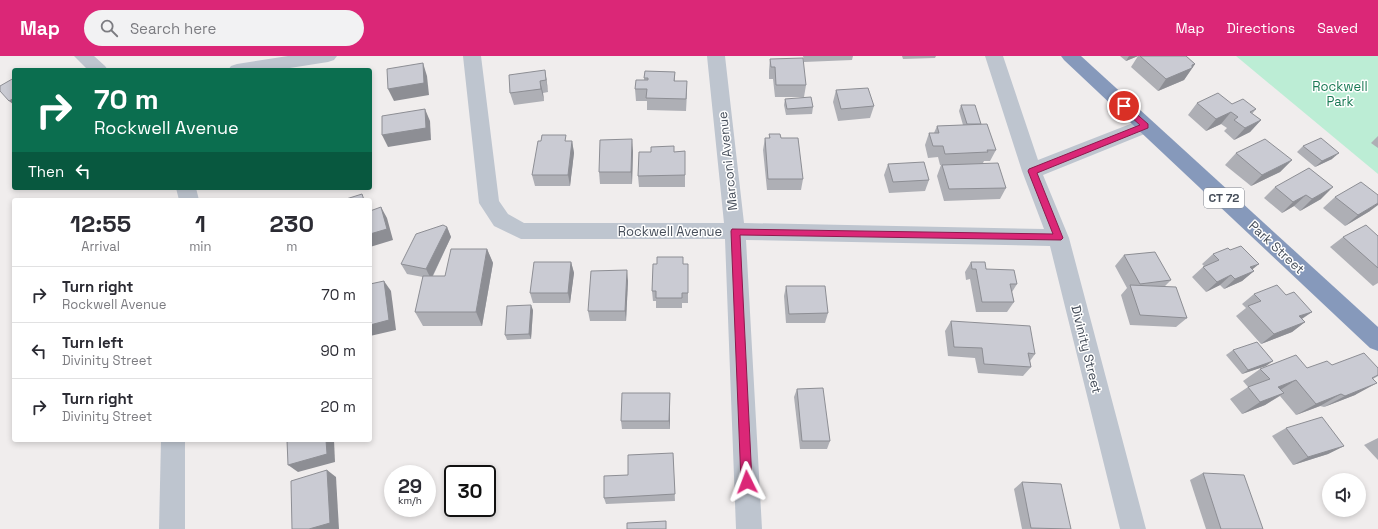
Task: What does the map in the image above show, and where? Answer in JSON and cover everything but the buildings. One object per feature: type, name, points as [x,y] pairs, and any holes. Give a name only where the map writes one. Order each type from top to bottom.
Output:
[{"type":"highway","name":"Park Street","points":[[1070,56],[1378,341]]},
{"type":"street","points":[[83,56],[97,68]]},
{"type":"street","points":[[250,68],[328,56]]},
{"type":"street","name":"Rockwell Avenue","points":[[472,56],[489,203],[501,220],[521,231],[735,231],[1058,238]]},
{"type":"street","name":"Marconi Avenue","points":[[716,56],[735,231],[749,529]]},
{"type":"street","name":"Divinity Street","points":[[994,56],[1032,171],[1058,238],[1134,529]]},
{"type":"street","points":[[1032,171],[1146,126]]},
{"type":"street","points":[[172,529],[173,442]]},
{"type":"green space","name":"Rockwell Park","points":[[1236,56],[1378,56],[1378,174]]},
{"type":"route","points":[[747,482],[735,231],[1058,238],[1032,171],[1127,132],[1146,126],[1124,106]]}]
